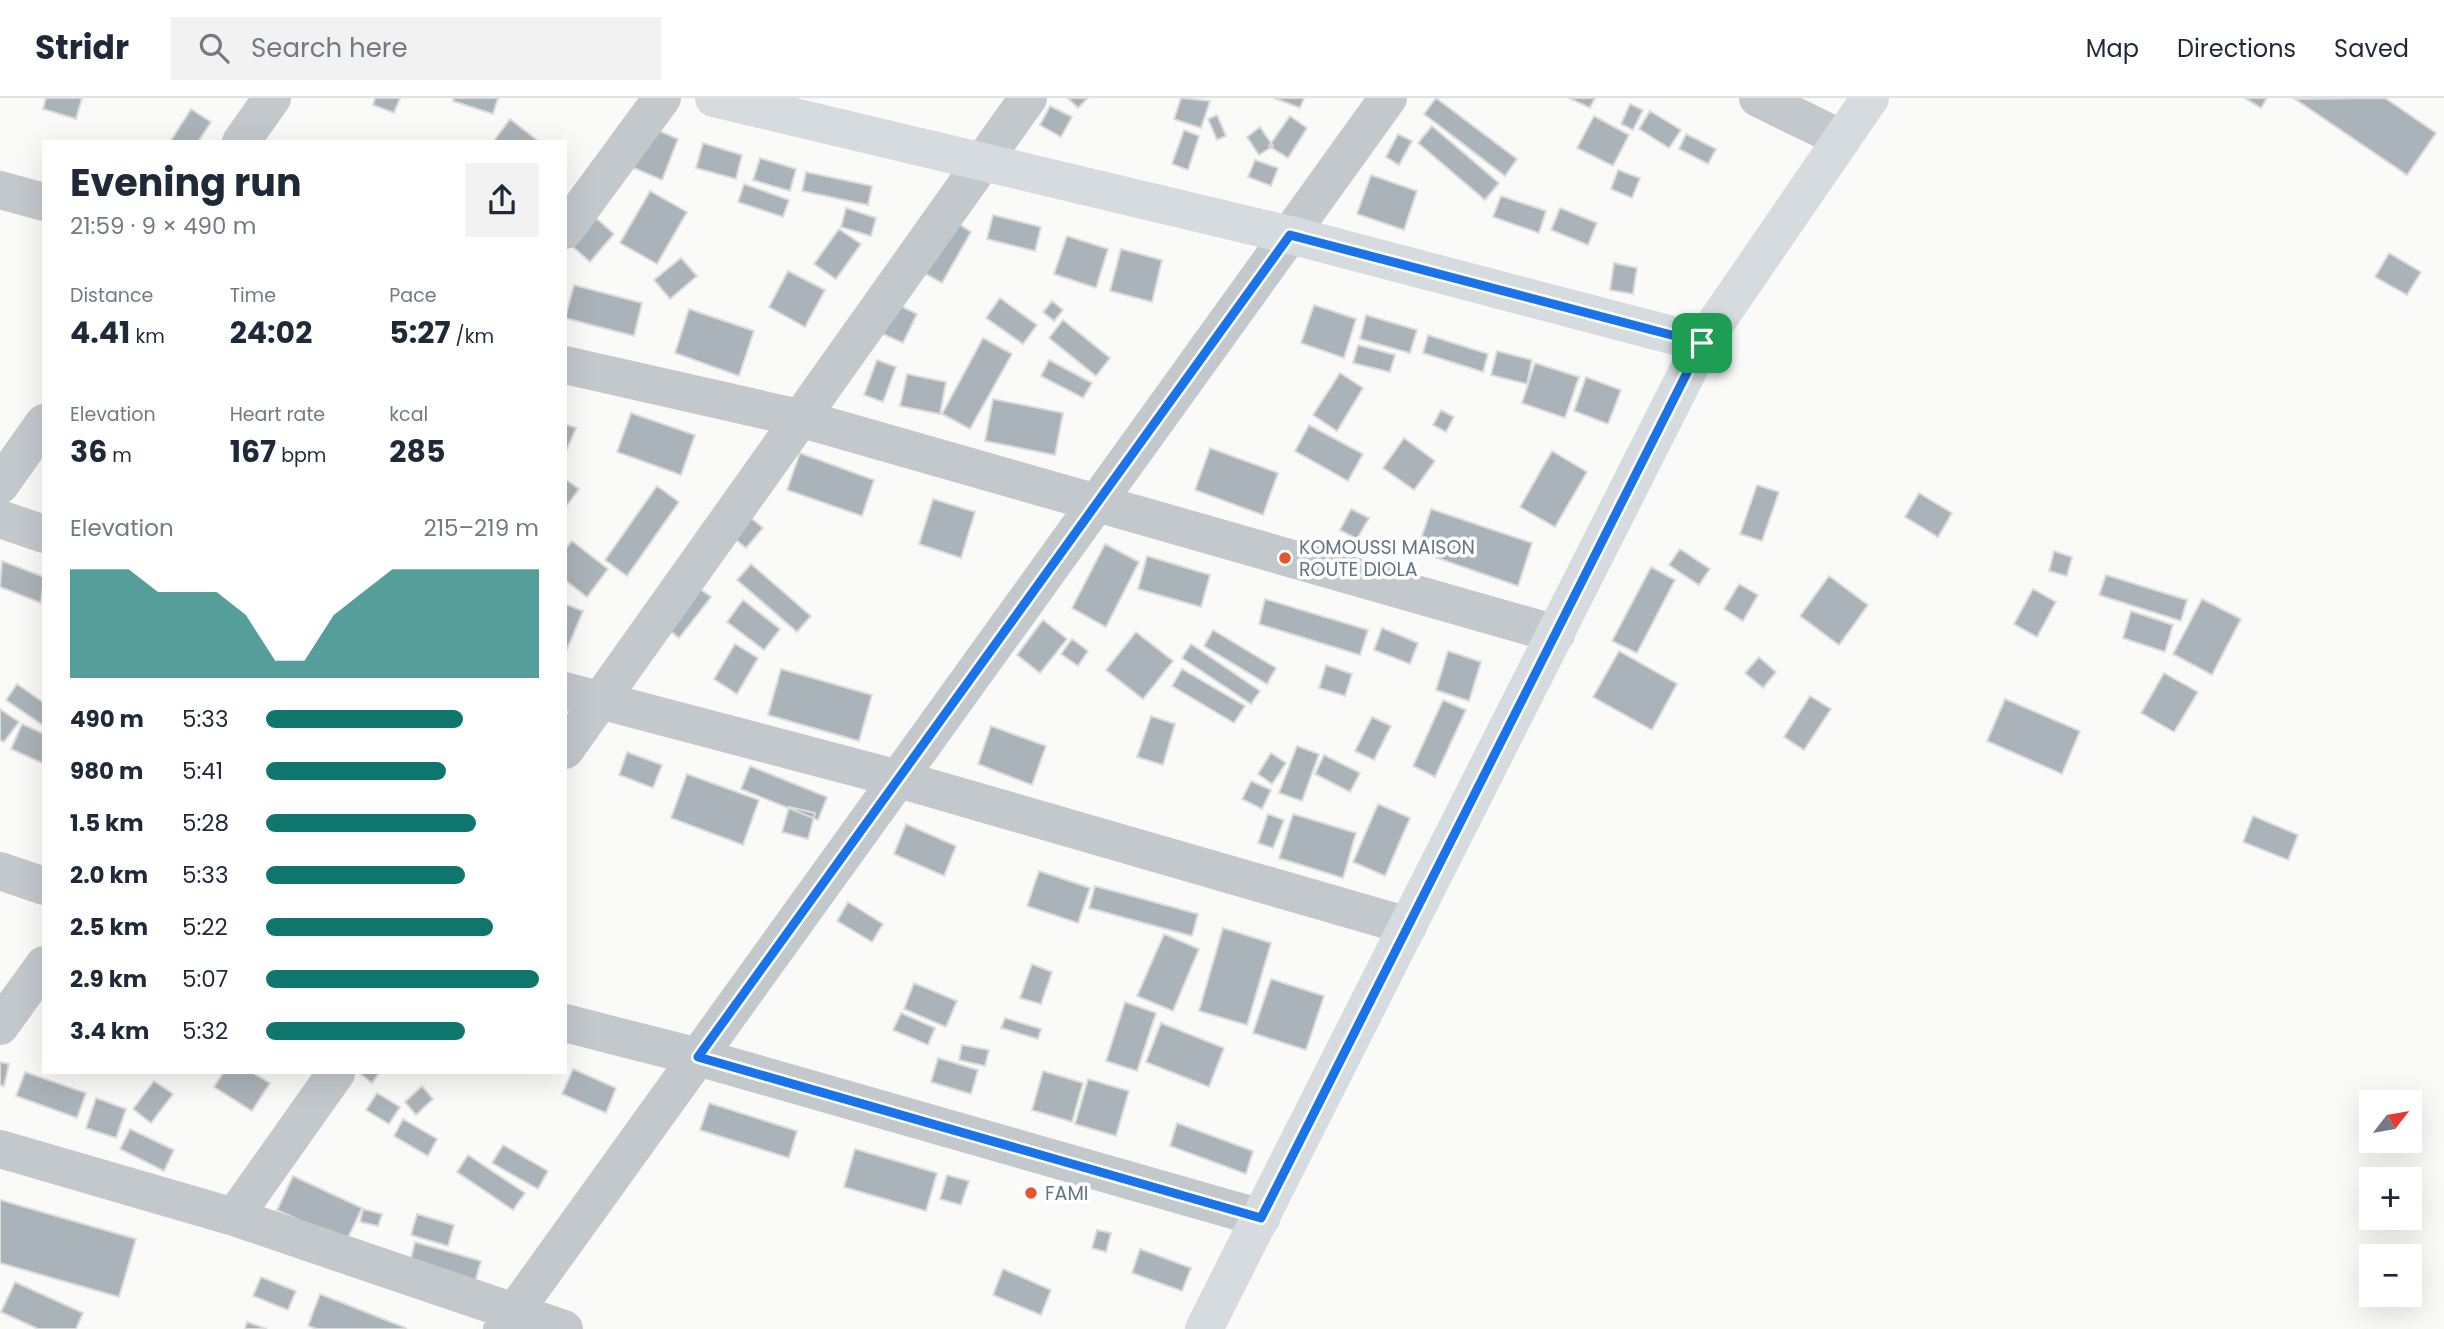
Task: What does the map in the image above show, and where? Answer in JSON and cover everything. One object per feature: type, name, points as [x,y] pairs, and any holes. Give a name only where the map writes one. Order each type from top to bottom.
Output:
[{"type":"main road","points":[[714,98],[1290,235],[1702,343]]},
{"type":"main road","points":[[1204,1329],[1702,343],[1870,98]]},
{"type":"street","points":[[242,140],[272,98]]},
{"type":"street","points":[[567,227],[662,98]]},
{"type":"street","points":[[567,744],[583,696],[799,418],[1028,98]]},
{"type":"street","points":[[508,1321],[1388,98]]},
{"type":"street","points":[[1758,98],[1842,139]]},
{"type":"street","points":[[0,190],[42,201]]},
{"type":"street","points":[[567,365],[799,418],[1556,634]]},
{"type":"street","points":[[0,485],[42,426]]},
{"type":"street","points":[[0,519],[42,533]]},
{"type":"street","points":[[583,696],[899,779],[1408,926]]},
{"type":"street","points":[[0,870],[42,885]]},
{"type":"street","points":[[0,1026],[42,968]]},
{"type":"street","points":[[567,1024],[698,1057],[1261,1218]]},
{"type":"street","points":[[234,1217],[335,1074]]},
{"type":"street","points":[[0,1149],[234,1217],[508,1321],[564,1329]]},
{"type":"building","points":[[46,98],[82,98],[76,119],[43,109]]},
{"type":"building","points":[[375,98],[400,98],[394,113],[373,105]]},
{"type":"building","points":[[454,98],[498,98],[493,114],[453,101]]},
{"type":"building","points":[[1068,98],[1088,98],[1078,108]]},
{"type":"building","points":[[1181,98],[1210,101],[1201,128],[1174,119]]},
{"type":"building","points":[[1274,98],[1304,98],[1300,108]]},
{"type":"building","points":[[1436,98],[1517,159],[1505,176],[1424,114]]},
{"type":"building","points":[[1569,98],[1595,98],[1590,108]]},
{"type":"building","points":[[2245,98],[2267,98],[2261,108]]},
{"type":"building","points":[[2385,98],[2436,133],[2407,175],[2295,99]]},
{"type":"building","points":[[1630,104],[1643,110],[1633,130],[1621,124]]},
{"type":"building","points":[[1050,106],[1072,117],[1061,137],[1040,125]]},
{"type":"building","points":[[191,109],[211,122],[199,140],[171,140]]},
{"type":"building","points":[[1650,111],[1681,130],[1669,148],[1639,129]]},
{"type":"building","points":[[1217,115],[1226,136],[1217,140],[1208,119]]},
{"type":"building","points":[[1290,116],[1307,128],[1288,158],[1269,146]]},
{"type":"building","points":[[1594,116],[1629,135],[1613,166],[1577,148]]},
{"type":"building","points":[[510,119],[537,140],[494,140]]},
{"type":"building","points":[[646,125],[678,139],[662,180],[629,166]]},
{"type":"building","points":[[1432,126],[1499,183],[1485,200],[1418,143]]},
{"type":"building","points":[[1260,127],[1273,146],[1259,155],[1247,137]]},
{"type":"building","points":[[1184,130],[1199,136],[1188,170],[1172,164]]},
{"type":"building","points":[[1398,134],[1412,141],[1399,165],[1386,157]]},
{"type":"building","points":[[1686,134],[1716,149],[1708,164],[1679,149]]},
{"type":"building","points":[[703,143],[742,155],[736,179],[696,168]]},
{"type":"building","points":[[760,158],[796,169],[790,191],[753,180]]},
{"type":"building","points":[[1255,160],[1278,168],[1271,186],[1248,177]]},
{"type":"building","points":[[1618,170],[1640,178],[1632,198],[1611,189]]},
{"type":"building","points":[[806,172],[872,186],[868,205],[802,191]]},
{"type":"building","points":[[1371,175],[1417,191],[1404,230],[1357,214]]},
{"type":"building","points":[[744,184],[789,200],[783,217],[738,202]]},
{"type":"building","points":[[650,191],[687,212],[657,264],[620,243]]},
{"type":"building","points":[[1501,196],[1546,211],[1539,233],[1493,217]]},
{"type":"building","points":[[846,208],[876,218],[871,236],[841,227]]},
{"type":"building","points":[[1560,208],[1597,223],[1588,245],[1551,230]]},
{"type":"building","points":[[586,209],[614,234],[590,262],[567,242],[567,237]]},
{"type":"building","points":[[993,215],[1041,227],[1035,251],[987,239]]},
{"type":"building","points":[[953,220],[971,232],[942,283],[922,272]]},
{"type":"building","points":[[839,229],[861,244],[836,279],[814,264]]},
{"type":"building","points":[[1067,236],[1108,249],[1096,288],[1054,274]]},
{"type":"building","points":[[1121,249],[1162,260],[1152,302],[1110,291]]},
{"type":"building","points":[[2389,253],[2421,272],[2407,295],[2375,277]]},
{"type":"building","points":[[681,258],[697,276],[670,299],[654,280]]},
{"type":"building","points":[[1614,263],[1637,268],[1633,294],[1610,290]]},
{"type":"building","points":[[788,271],[825,290],[805,327],[769,307]]},
{"type":"building","points":[[574,285],[642,303],[634,336],[567,319]]},
{"type":"building","points":[[1000,298],[1037,325],[1023,344],[986,318]]},
{"type":"building","points":[[1052,301],[1063,310],[1054,321],[1043,312]]},
{"type":"building","points":[[897,304],[917,314],[903,343],[883,334]]},
{"type":"building","points":[[1314,305],[1356,319],[1344,358],[1301,343]]},
{"type":"building","points":[[689,309],[754,331],[739,376],[675,353]]},
{"type":"building","points":[[1366,315],[1417,330],[1410,353],[1360,339]]},
{"type":"building","points":[[1063,320],[1110,358],[1096,376],[1049,338]]},
{"type":"building","points":[[1428,335],[1488,354],[1483,372],[1423,353]]},
{"type":"building","points":[[983,338],[1012,354],[970,429],[942,414]]},
{"type":"building","points":[[1358,345],[1395,355],[1390,372],[1353,363]]},
{"type":"building","points":[[1497,351],[1532,360],[1527,384],[1491,375]]},
{"type":"building","points":[[877,360],[896,367],[883,402],[864,395]]},
{"type":"building","points":[[1049,360],[1092,383],[1083,398],[1041,376]]},
{"type":"building","points":[[1535,363],[1579,377],[1565,418],[1522,403]]},
{"type":"building","points":[[1340,373],[1363,388],[1337,431],[1313,415]]},
{"type":"building","points":[[907,374],[946,382],[940,414],[900,406]]},
{"type":"building","points":[[1586,377],[1621,390],[1608,424],[1574,411]]},
{"type":"building","points":[[993,399],[1063,413],[1055,455],[985,441]]},
{"type":"building","points":[[1441,410],[1454,417],[1446,432],[1433,425]]},
{"type":"building","points":[[631,413],[695,435],[681,475],[617,452]]},
{"type":"building","points":[[567,425],[576,428],[567,449]]},
{"type":"building","points":[[1309,425],[1363,454],[1348,481],[1295,451]]},
{"type":"building","points":[[1404,438],[1435,461],[1414,490],[1383,468]]},
{"type":"building","points":[[1210,448],[1278,473],[1263,515],[1195,490]]},
{"type":"building","points":[[1552,451],[1587,472],[1555,527],[1520,507]]},
{"type":"building","points":[[800,453],[874,480],[862,516],[787,490]]},
{"type":"building","points":[[567,480],[579,489],[567,505]]},
{"type":"building","points":[[1757,485],[1779,492],[1762,541],[1740,534]]},
{"type":"building","points":[[657,486],[679,502],[627,576],[605,560]]},
{"type":"building","points":[[1919,493],[1952,513],[1938,537],[1905,517]]},
{"type":"building","points":[[933,499],[975,512],[961,558],[919,544]]},
{"type":"building","points":[[1351,509],[1369,518],[1357,539],[1340,530]]},
{"type":"building","points":[[1431,509],[1532,543],[1518,586],[1417,551]]},
{"type":"building","points":[[750,517],[763,528],[746,548],[734,538]]},
{"type":"building","points":[[572,541],[608,569],[587,597],[567,582],[567,547]]},
{"type":"building","points":[[1105,544],[1139,562],[1106,627],[1072,608]]},
{"type":"building","points":[[1680,549],[1710,569],[1699,585],[1669,565]]},
{"type":"building","points":[[2054,551],[2072,557],[2067,576],[2049,571]]},
{"type":"building","points":[[1147,556],[1210,575],[1201,607],[1138,589]]},
{"type":"building","points":[[2,561],[42,576],[41,603],[0,587]]},
{"type":"building","points":[[751,564],[811,616],[797,632],[737,580]]},
{"type":"building","points":[[1651,567],[1675,580],[1637,653],[1612,641]]},
{"type":"building","points":[[2106,575],[2187,600],[2181,621],[2099,595]]},
{"type":"building","points":[[1829,576],[1868,605],[1839,645],[1800,616]]},
{"type":"building","points":[[1739,584],[1758,595],[1743,621],[1724,609]]},
{"type":"building","points":[[696,586],[711,597],[679,638],[665,627]]},
{"type":"building","points":[[2033,589],[2056,602],[2037,637],[2014,624]]},
{"type":"building","points":[[1265,599],[1368,630],[1360,655],[1259,624]]},
{"type":"building","points":[[2202,599],[2241,619],[2212,675],[2173,654]]},
{"type":"building","points":[[743,600],[780,629],[764,650],[727,622]]},
{"type":"building","points":[[567,605],[583,611],[567,649]]},
{"type":"building","points":[[2131,611],[2173,625],[2165,652],[2123,638]]},
{"type":"building","points":[[1043,620],[1067,639],[1040,673],[1017,655]]},
{"type":"building","points":[[1382,628],[1418,643],[1410,664],[1374,650]]},
{"type":"building","points":[[1213,630],[1276,668],[1267,684],[1204,646]]},
{"type":"building","points":[[1136,632],[1173,661],[1143,699],[1106,670]]},
{"type":"building","points":[[1072,639],[1088,651],[1078,666],[1061,654]]},
{"type":"building","points":[[735,644],[758,658],[737,694],[714,679]]},
{"type":"building","points":[[1191,644],[1260,691],[1251,704],[1182,658]]},
{"type":"building","points":[[1448,651],[1481,662],[1469,701],[1436,690]]},
{"type":"building","points":[[1619,651],[1677,684],[1652,730],[1593,697]]},
{"type":"building","points":[[1759,657],[1776,672],[1763,688],[1745,673]]},
{"type":"building","points":[[1326,665],[1352,674],[1345,696],[1319,688]]},
{"type":"building","points":[[781,669],[872,695],[859,741],[768,715]]},
{"type":"building","points":[[1182,669],[1245,706],[1234,723],[1172,686]]},
{"type":"building","points":[[2164,673],[2198,692],[2174,732],[2141,713]]},
{"type":"building","points":[[17,684],[42,702],[42,725],[6,700]]},
{"type":"building","points":[[1810,696],[1831,709],[1804,750],[1784,737]]},
{"type":"building","points":[[2005,699],[2080,731],[2062,774],[1987,741]]},
{"type":"building","points":[[1443,700],[1466,710],[1435,777],[1413,766]]},
{"type":"building","points":[[0,709],[19,722],[4,742],[0,740]]},
{"type":"building","points":[[1151,716],[1175,724],[1163,765],[1137,757]]},
{"type":"building","points":[[1372,717],[1391,726],[1374,760],[1355,751]]},
{"type":"building","points":[[22,724],[42,733],[42,763],[11,749]]},
{"type":"building","points":[[991,726],[1046,746],[1032,785],[978,764]]},
{"type":"building","points":[[1297,746],[1319,754],[1302,801],[1279,793]]},
{"type":"building","points":[[627,752],[662,765],[653,788],[619,775]]},
{"type":"building","points":[[1271,753],[1286,763],[1272,784],[1258,774]]},
{"type":"building","points":[[1324,755],[1360,773],[1350,792],[1315,774]]},
{"type":"building","points":[[750,766],[827,797],[818,820],[741,789]]},
{"type":"building","points":[[687,774],[759,800],[743,845],[671,818]]},
{"type":"building","points":[[1251,781],[1271,790],[1262,809],[1242,799]]},
{"type":"building","points":[[1378,804],[1410,818],[1385,876],[1353,862]]},
{"type":"building","points":[[789,807],[815,813],[808,839],[782,832]]},
{"type":"building","points":[[1268,814],[1284,820],[1273,848],[1258,843]]},
{"type":"building","points":[[1293,814],[1356,833],[1343,878],[1279,858]]},
{"type":"building","points":[[2253,816],[2298,835],[2288,860],[2243,842]]},
{"type":"building","points":[[906,824],[956,846],[944,876],[894,854]]},
{"type":"building","points":[[1039,871],[1090,888],[1078,923],[1027,906]]},
{"type":"building","points":[[1095,886],[1198,914],[1192,936],[1089,908]]},
{"type":"building","points":[[848,902],[883,924],[872,942],[837,921]]},
{"type":"building","points":[[1223,928],[1271,943],[1247,1025],[1199,1011]]},
{"type":"building","points":[[1164,934],[1199,949],[1173,1011],[1137,996]]},
{"type":"building","points":[[1032,964],[1052,972],[1041,1004],[1020,998]]},
{"type":"building","points":[[1271,979],[1324,996],[1306,1050],[1253,1033]]},
{"type":"building","points":[[914,983],[957,1001],[946,1027],[904,1009]]},
{"type":"building","points":[[1125,1002],[1156,1013],[1137,1071],[1106,1061]]},
{"type":"building","points":[[901,1013],[935,1028],[928,1045],[893,1030]]},
{"type":"building","points":[[1005,1018],[1041,1029],[1038,1039],[1001,1028]]},
{"type":"building","points":[[1161,1023],[1224,1048],[1209,1087],[1146,1062]]},
{"type":"building","points":[[962,1045],[989,1050],[985,1066],[959,1060]]},
{"type":"building","points":[[938,1058],[978,1070],[971,1094],[931,1082]]},
{"type":"building","points":[[0,1062],[9,1064],[4,1086],[0,1085]]},
{"type":"building","points":[[573,1069],[616,1088],[606,1113],[562,1094]]},
{"type":"building","points":[[1043,1071],[1083,1083],[1072,1122],[1032,1110]]},
{"type":"building","points":[[25,1072],[86,1093],[77,1118],[16,1096]]},
{"type":"building","points":[[222,1074],[255,1074],[270,1083],[252,1111],[214,1087]]},
{"type":"building","points":[[360,1074],[378,1074],[372,1083]]},
{"type":"building","points":[[1088,1079],[1129,1091],[1116,1136],[1075,1124]]},
{"type":"building","points":[[154,1081],[173,1094],[151,1123],[133,1109]]},
{"type":"building","points":[[422,1086],[433,1099],[416,1115],[405,1102]]},
{"type":"building","points":[[377,1093],[400,1107],[389,1124],[366,1110]]},
{"type":"building","points":[[96,1098],[126,1109],[116,1138],[86,1128]]},
{"type":"building","points":[[709,1103],[797,1131],[789,1158],[700,1130]]},
{"type":"building","points":[[403,1119],[437,1139],[428,1156],[394,1136]]},
{"type":"building","points":[[1177,1123],[1253,1151],[1246,1174],[1170,1146]]},
{"type":"building","points":[[130,1129],[174,1150],[164,1171],[120,1149]]},
{"type":"building","points":[[503,1145],[548,1171],[538,1189],[492,1163]]},
{"type":"building","points":[[855,1149],[937,1173],[926,1211],[844,1187]]},
{"type":"building","points":[[468,1155],[525,1193],[513,1210],[457,1172]]},
{"type":"building","points":[[947,1175],[969,1181],[961,1205],[940,1199]]},
{"type":"building","points":[[293,1176],[362,1208],[346,1242],[277,1210]]},
{"type":"building","points":[[0,1200],[136,1239],[119,1297],[0,1263]]},
{"type":"building","points":[[363,1209],[382,1214],[378,1226],[360,1222]]},
{"type":"building","points":[[417,1214],[454,1225],[448,1246],[411,1235]]},
{"type":"building","points":[[1097,1230],[1111,1233],[1106,1252],[1092,1248]]},
{"type":"building","points":[[415,1242],[481,1261],[474,1285],[409,1267]]},
{"type":"building","points":[[1140,1249],[1191,1268],[1182,1291],[1132,1273]]},
{"type":"building","points":[[1003,1269],[1051,1290],[1041,1315],[993,1295]]},
{"type":"building","points":[[261,1277],[296,1291],[288,1310],[253,1296]]},
{"type":"building","points":[[15,1282],[83,1313],[76,1329],[38,1329],[1,1312]]},
{"type":"building","points":[[320,1294],[406,1329],[317,1329],[308,1326]]},
{"type":"building","points":[[247,1322],[267,1329],[245,1329]]},
{"type":"place","name":"KOMOUSSI MAISON ROUTE DIOLA","points":[[1285,558]]},
{"type":"place","name":"FAMI","points":[[1031,1193]]},
{"type":"route","points":[[1290,235],[1702,343],[1261,1218],[698,1057],[1095,502],[1290,235]]}]
